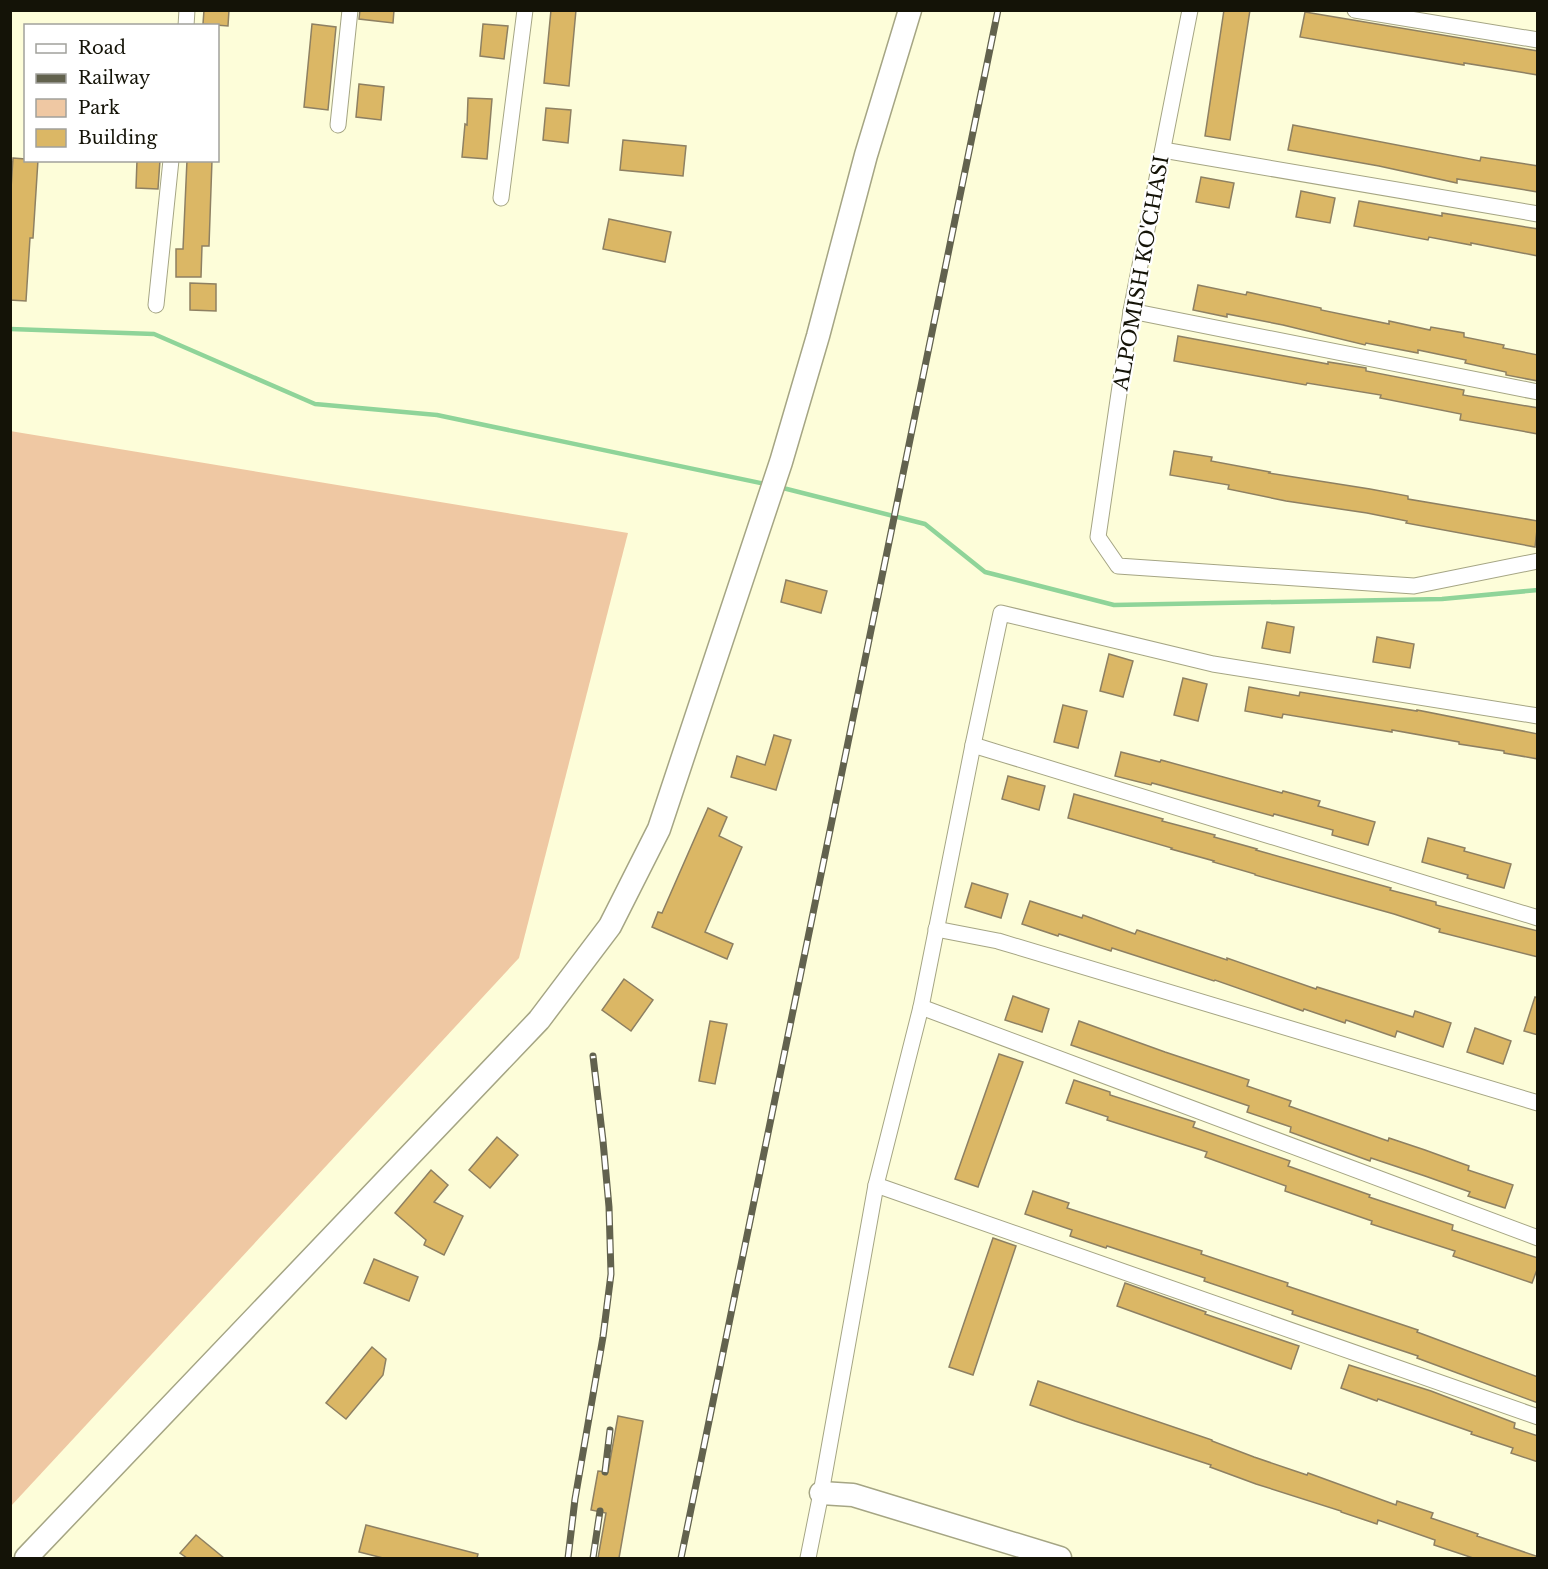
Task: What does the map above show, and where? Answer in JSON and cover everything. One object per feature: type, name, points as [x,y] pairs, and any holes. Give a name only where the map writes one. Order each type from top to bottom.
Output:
[{"type":"main road","points":[[26,1558],[539,1020],[610,926],[659,829],[767,509],[910,10]]},
{"type":"main road","points":[[821,1493],[853,1495],[1060,1558]]},
{"type":"street","points":[[338,125],[350,10]]},
{"type":"street","points":[[501,198],[525,10]]},
{"type":"street","name":"ALPOMISH KO'CHASI","points":[[1190,10],[1131,311],[1098,537],[1118,566],[1414,586],[1538,561]]},
{"type":"street","points":[[1355,10],[1538,40]]},
{"type":"street","points":[[1163,150],[1538,213]]},
{"type":"street","points":[[156,305],[171,162]]},
{"type":"street","points":[[1131,311],[1538,392]]},
{"type":"street","points":[[808,1558],[876,1185],[921,1007],[1001,613],[1213,664],[1538,716]]},
{"type":"street","points":[[973,745],[1538,918]]},
{"type":"street","points":[[936,929],[998,941],[1538,1103]]},
{"type":"street","points":[[921,1007],[1538,1238]]},
{"type":"street","points":[[876,1185],[1538,1417]]},
{"type":"green space","points":[[10,431],[628,533],[519,958],[11,1506]]},
{"type":"building","points":[[204,10],[229,10],[228,26],[203,24]]},
{"type":"building","points":[[360,10],[394,10],[393,23],[359,19]]},
{"type":"building","points":[[551,10],[576,10],[569,86],[544,83]]},
{"type":"building","points":[[1224,10],[1250,10],[1230,140],[1205,136]]},
{"type":"building","points":[[1305,12],[1538,51],[1538,75],[1300,37]]},
{"type":"building","points":[[312,24],[336,27],[328,110],[304,107]]},
{"type":"building","points":[[483,24],[508,26],[504,59],[480,56]]},
{"type":"building","points":[[359,84],[384,87],[381,120],[356,117]]},
{"type":"building","points":[[468,98],[492,99],[487,159],[462,157]]},
{"type":"building","points":[[546,108],[571,110],[568,143],[543,140]]},
{"type":"building","points":[[1293,125],[1480,161],[1481,157],[1538,166],[1538,192],[1457,179],[1457,183],[1288,150]]},
{"type":"building","points":[[623,140],[686,146],[683,176],[620,170]]},
{"type":"building","points":[[13,158],[24,159],[24,162],[38,162],[26,301],[10,300],[10,204]]},
{"type":"building","points":[[137,162],[160,162],[158,189],[136,188]]},
{"type":"building","points":[[187,162],[212,162],[209,246],[202,246],[201,277],[176,277],[176,249],[183,249]]},
{"type":"building","points":[[1201,177],[1234,183],[1229,208],[1196,202]]},
{"type":"building","points":[[1301,191],[1335,198],[1330,223],[1296,217]]},
{"type":"building","points":[[1359,201],[1442,216],[1442,213],[1538,229],[1538,256],[1471,243],[1471,245],[1429,237],[1428,240],[1354,226]]},
{"type":"building","points":[[609,219],[671,232],[665,262],[603,249]]},
{"type":"building","points":[[190,283],[216,284],[216,311],[190,310]]},
{"type":"building","points":[[1198,285],[1246,295],[1247,292],[1389,324],[1389,321],[1430,330],[1431,327],[1464,333],[1464,337],[1538,355],[1538,381],[1506,375],[1506,372],[1465,363],[1466,360],[1418,350],[1418,353],[1366,343],[1365,345],[1283,325],[1193,310]]},
{"type":"building","points":[[1178,336],[1328,364],[1328,362],[1366,368],[1366,371],[1464,390],[1463,395],[1538,408],[1538,434],[1460,420],[1461,414],[1380,398],[1381,395],[1307,383],[1306,385],[1174,361]]},
{"type":"building","points":[[1174,451],[1212,457],[1211,461],[1269,473],[1370,489],[1408,496],[1408,499],[1538,521],[1535,547],[1406,523],[1407,521],[1367,513],[1286,501],[1228,489],[1229,485],[1170,475]]},
{"type":"building","points":[[786,580],[827,591],[821,613],[781,602]]},
{"type":"building","points":[[1267,622],[1294,627],[1290,653],[1262,648]]},
{"type":"building","points":[[1377,637],[1414,644],[1410,668],[1373,662]]},
{"type":"building","points":[[1109,654],[1133,661],[1123,697],[1100,691]]},
{"type":"building","points":[[1183,678],[1207,684],[1198,721],[1174,715]]},
{"type":"building","points":[[1249,687],[1299,696],[1300,692],[1417,710],[1538,734],[1538,759],[1392,730],[1392,732],[1283,714],[1282,718],[1245,711]]},
{"type":"building","points":[[1063,705],[1087,711],[1078,748],[1054,742]]},
{"type":"building","points":[[774,735],[791,740],[776,790],[731,777],[737,756],[765,765]]},
{"type":"building","points":[[1121,752],[1320,801],[1318,806],[1375,822],[1368,845],[1332,835],[1333,830],[1152,783],[1151,785],[1115,776]]},
{"type":"building","points":[[1008,776],[1045,786],[1039,810],[1002,799]]},
{"type":"building","points":[[1074,794],[1215,835],[1214,837],[1256,850],[1391,888],[1390,890],[1436,902],[1436,905],[1538,931],[1538,957],[1439,932],[1440,929],[1394,914],[1255,875],[1068,818]]},
{"type":"building","points":[[708,808],[727,817],[719,836],[742,847],[705,932],[733,944],[727,959],[652,927],[658,912],[662,913]]},
{"type":"building","points":[[1428,838],[1511,864],[1504,888],[1422,862]]},
{"type":"building","points":[[972,883],[1008,894],[1001,918],[965,907]]},
{"type":"building","points":[[1030,901],[1082,918],[1083,915],[1135,934],[1137,930],[1316,989],[1317,987],[1413,1017],[1415,1011],[1451,1023],[1443,1047],[1397,1031],[1395,1037],[1346,1020],[1345,1023],[1304,1009],[1303,1011],[1215,980],[1112,948],[1111,951],[1022,924]]},
{"type":"building","points":[[624,979],[653,1000],[631,1031],[602,1010]]},
{"type":"building","points":[[1013,996],[1049,1009],[1042,1032],[1005,1020]]},
{"type":"building","points":[[1535,997],[1538,998],[1538,1035],[1524,1031]]},
{"type":"building","points":[[710,1021],[727,1024],[715,1084],[699,1081]]},
{"type":"building","points":[[1079,1021],[1249,1080],[1247,1086],[1291,1101],[1289,1106],[1388,1141],[1389,1138],[1425,1150],[1469,1166],[1468,1170],[1513,1185],[1505,1208],[1468,1196],[1470,1192],[1425,1176],[1371,1158],[1370,1161],[1290,1132],[1291,1127],[1247,1112],[1249,1106],[1071,1045]]},
{"type":"building","points":[[1475,1028],[1511,1041],[1503,1064],[1467,1052]]},
{"type":"building","points":[[999,1054],[1023,1062],[978,1187],[955,1179]]},
{"type":"building","points":[[1074,1080],[1110,1092],[1110,1095],[1195,1122],[1193,1127],[1290,1161],[1288,1166],[1370,1195],[1369,1197],[1453,1225],[1452,1230],[1538,1258],[1538,1267],[1532,1283],[1453,1256],[1455,1251],[1371,1224],[1372,1221],[1285,1191],[1286,1186],[1205,1157],[1207,1152],[1107,1120],[1108,1117],[1066,1103]]},
{"type":"building","points":[[497,1137],[518,1155],[490,1188],[469,1170]]},
{"type":"building","points":[[431,1170],[448,1185],[434,1202],[463,1216],[444,1255],[424,1245],[426,1240],[395,1213]]},
{"type":"building","points":[[1033,1191],[1069,1203],[1067,1208],[1202,1251],[1201,1254],[1418,1330],[1417,1332],[1538,1377],[1538,1403],[1417,1358],[1418,1356],[1292,1314],[1293,1311],[1204,1281],[1205,1278],[1070,1236],[1072,1230],[1025,1214]]},
{"type":"building","points":[[993,1238],[1016,1246],[973,1375],[949,1367]]},
{"type":"building","points":[[374,1259],[418,1277],[409,1301],[364,1283]]},
{"type":"building","points":[[1125,1283],[1206,1312],[1205,1314],[1299,1346],[1291,1369],[1117,1306]]},
{"type":"building","points":[[372,1347],[386,1359],[383,1375],[346,1419],[326,1403]]},
{"type":"building","points":[[1349,1365],[1431,1391],[1515,1423],[1514,1428],[1538,1436],[1538,1462],[1511,1453],[1513,1448],[1471,1434],[1472,1432],[1341,1388]]},
{"type":"building","points":[[1038,1381],[1396,1505],[1397,1501],[1433,1513],[1431,1518],[1536,1556],[1536,1558],[1473,1558],[1434,1545],[1435,1540],[1378,1520],[1377,1524],[1256,1484],[1210,1467],[1211,1465],[1075,1421],[1030,1405]]},
{"type":"building","points":[[618,1416],[643,1421],[619,1558],[598,1558],[606,1513],[591,1510],[598,1471],[608,1472]]},
{"type":"building","points":[[366,1525],[478,1554],[477,1558],[383,1558],[359,1552]]},
{"type":"building","points":[[196,1535],[224,1558],[187,1558],[180,1553]]},
{"type":"waterway","points":[[10,329],[154,334],[315,404],[437,415],[765,484]]},
{"type":"waterway","points":[[779,487],[925,524],[985,572],[1114,605],[1442,599],[1538,590]]},
{"type":"railway","points":[[681,1558],[998,10]]},
{"type":"railway","points":[[568,1558],[575,1499],[603,1337],[611,1274],[609,1207],[593,1056]]},
{"type":"railway","points":[[605,1472],[610,1430]]},
{"type":"railway","points":[[593,1558],[600,1511]]}]
